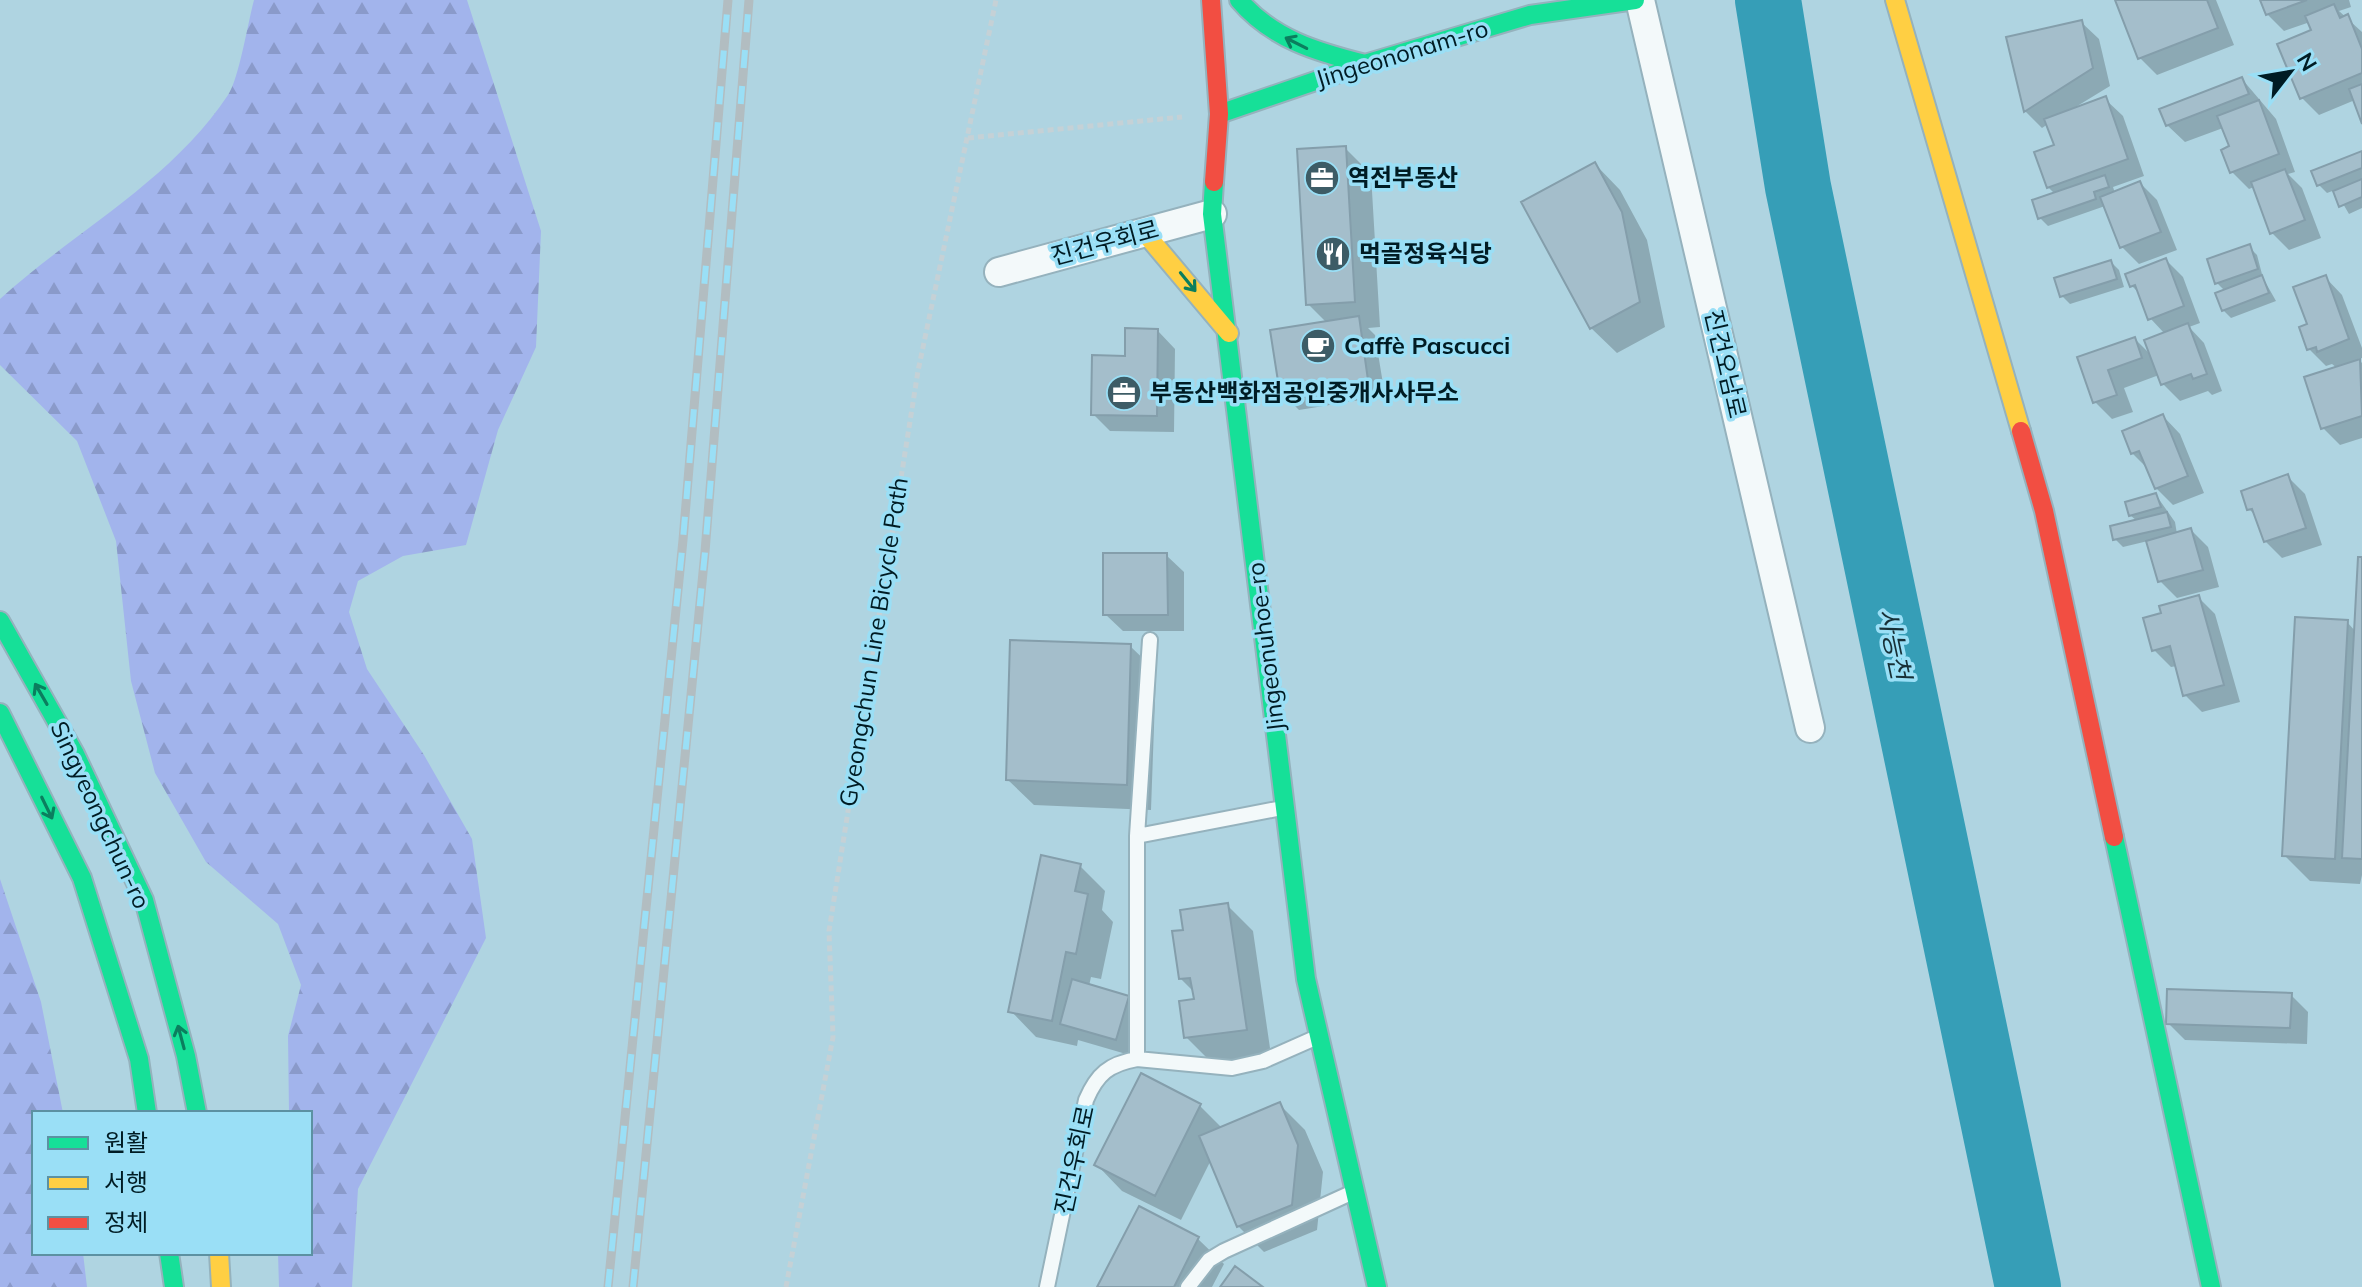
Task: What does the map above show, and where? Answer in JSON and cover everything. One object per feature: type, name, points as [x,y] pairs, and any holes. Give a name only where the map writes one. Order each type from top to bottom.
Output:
[{"type":"main road","name":"Jingeonuhoe-ro","points":[[1211,0],[1219,114],[1212,214],[1306,979],[1377,1287]]},
{"type":"main road","points":[[1239,0],[1253,19],[1301,46],[1365,64]]},
{"type":"main road","name":"Jingeononam-ro","points":[[1219,114],[1365,64],[1530,15],[1638,0]]},
{"type":"main road","points":[[1895,0],[2044,511],[2211,1287]]},
{"type":"main road","points":[[1144,232],[1229,333]]},
{"type":"main road","name":"Singyeongchun-ro","points":[[0,621],[75,754],[144,900],[186,1056],[197,1111]]},
{"type":"main road","name":"Singyeongchun-ro","points":[[0,713],[82,878],[139,1059],[147,1111]]},
{"type":"main road","points":[[169,1255],[174,1287]]},
{"type":"main road","points":[[219,1255],[221,1287]]},
{"type":"street","name":"진건오남로","points":[[1638,0],[1810,728]]},
{"type":"street","name":"진건우회로","points":[[999,272],[1212,214]]},
{"type":"lane","points":[[1137,1059],[1137,836],[1150,640]]},
{"type":"lane","points":[[1137,836],[1285,808]]},
{"type":"lane","name":"진건우회로","points":[[1047,1287],[1086,1100],[1097,1077],[1109,1067],[1137,1059],[1232,1068],[1263,1061],[1319,1036]]},
{"type":"lane","points":[[1188,1287],[1209,1260],[1224,1251],[1355,1191]]},
{"type":"path","name":"Gyeongchun Line Bicycle Path","points":[[786,1287],[833,1037],[829,931],[918,371],[996,0]]},
{"type":"path","points":[[968,138],[1219,114]]},
{"type":"green space","points":[[254,0],[467,0],[541,231],[536,347],[498,430],[466,545],[403,556],[358,581],[349,612],[367,669],[424,755],[472,839],[486,938],[358,1189],[352,1287],[279,1287],[278,1255],[312,1255],[312,1111],[289,1111],[288,1036],[301,985],[278,924],[206,862],[155,773],[131,681],[116,541],[77,441],[0,365],[0,299],[179,154],[228,95],[239,64]]},
{"type":"green space","points":[[0,879],[41,1002],[63,1111],[32,1111],[32,1255],[83,1255],[87,1287],[0,1287]]},
{"type":"building","points":[[2115,0],[2207,0],[2218,28],[2138,59]]},
{"type":"building","points":[[2260,0],[2307,0],[2266,15]]},
{"type":"building","points":[[2334,4],[2340,18],[2348,14],[2362,49],[2362,73],[2300,99],[2277,44],[2311,30],[2305,16]]},
{"type":"building","points":[[2082,20],[2093,68],[2024,112],[2006,37]]},
{"type":"building","points":[[2242,77],[2249,94],[2166,126],[2159,109]]},
{"type":"building","points":[[2362,84],[2362,124],[2349,89]]},
{"type":"building","points":[[2106,96],[2128,159],[2047,188],[2034,152],[2054,145],[2044,119]]},
{"type":"building","points":[[2259,100],[2279,154],[2230,173],[2221,150],[2229,146],[2217,116]]},
{"type":"building","points":[[1346,146],[1355,302],[1306,305],[1297,149]]},
{"type":"building","points":[[2362,151],[2362,168],[2317,186],[2311,171]]},
{"type":"building","points":[[1595,162],[1622,212],[1640,302],[1590,329],[1521,202]]},
{"type":"building","points":[[2285,169],[2305,220],[2270,234],[2251,182]]},
{"type":"building","points":[[2105,175],[2109,187],[2094,192],[2096,199],[2038,219],[2032,200]]},
{"type":"building","points":[[2362,179],[2362,197],[2339,207],[2333,191]]},
{"type":"building","points":[[2140,181],[2161,232],[2120,248],[2100,197]]},
{"type":"building","points":[[2250,244],[2258,269],[2215,284],[2207,259]]},
{"type":"building","points":[[2166,258],[2184,306],[2148,320],[2135,285],[2130,287],[2125,274]]},
{"type":"building","points":[[2111,260],[2117,279],[2060,297],[2054,278]]},
{"type":"building","points":[[2262,275],[2269,293],[2222,311],[2215,293]]},
{"type":"building","points":[[2326,275],[2349,339],[2317,352],[2316,347],[2307,350],[2299,327],[2307,324],[2293,287]]},
{"type":"building","name":"Caffè Pascucci","points":[[1359,316],[1368,380],[1280,394],[1270,330]]},
{"type":"building","points":[[2188,323],[2207,374],[2193,379],[2191,374],[2161,385],[2144,340]]},
{"type":"building","points":[[1125,328],[1158,329],[1157,416],[1091,415],[1092,355],[1125,356]]},
{"type":"building","points":[[2135,337],[2142,358],[2108,370],[2117,395],[2093,403],[2077,357]]},
{"type":"building","points":[[2360,359],[2362,416],[2321,429],[2304,377]]},
{"type":"building","points":[[2163,414],[2188,476],[2155,489],[2139,451],[2131,454],[2122,431]]},
{"type":"building","points":[[2288,474],[2306,528],[2264,542],[2252,509],[2247,510],[2241,491]]},
{"type":"building","points":[[2156,493],[2161,507],[2129,516],[2125,502]]},
{"type":"building","points":[[2167,512],[2171,527],[2113,540],[2110,526]]},
{"type":"building","points":[[2191,528],[2203,570],[2158,582],[2146,541]]},
{"type":"building","points":[[1103,553],[1167,553],[1168,615],[1103,615]]},
{"type":"building","points":[[2358,557],[2362,557],[2362,859],[2342,858]]},
{"type":"building","points":[[2199,595],[2224,685],[2183,696],[2170,646],[2152,651],[2143,618],[2161,613],[2159,606]]},
{"type":"building","points":[[2295,617],[2348,620],[2335,859],[2282,856]]},
{"type":"building","points":[[1010,640],[1131,644],[1127,785],[1006,780]]},
{"type":"building","points":[[1041,855],[1081,864],[1075,891],[1088,894],[1076,954],[1066,952],[1052,1021],[1008,1012]]},
{"type":"building","points":[[1228,903],[1247,1030],[1184,1038],[1179,1001],[1194,999],[1190,978],[1179,979],[1172,931],[1183,930],[1180,910]]},
{"type":"building","points":[[1072,979],[1129,996],[1116,1040],[1060,1024]]},
{"type":"building","points":[[2167,989],[2292,993],[2290,1028],[2166,1024]]},
{"type":"building","points":[[1141,1073],[1201,1104],[1155,1196],[1094,1165]]},
{"type":"building","points":[[1280,1102],[1298,1145],[1292,1205],[1237,1227],[1199,1136]]},
{"type":"building","points":[[1139,1206],[1199,1237],[1174,1287],[1097,1287]]},
{"type":"building","points":[[1235,1266],[1263,1287],[1220,1287]]},
{"type":"waterway","name":"사능천","points":[[1768,0],[1798,187],[2028,1287]]},
{"type":"railway","points":[[608,1287],[683,540],[728,0]]},
{"type":"railway","points":[[633,1287],[705,552],[749,0]]},
{"type":"traffic: fast","points":[[1239,0],[1266,25],[1296,42],[1365,64]]},
{"type":"traffic: fast","points":[[1219,114],[1365,64],[1530,15],[1635,0]]},
{"type":"traffic: fast","points":[[1214,182],[1212,214],[1306,979],[1377,1287]]},
{"type":"traffic: fast","points":[[0,621],[75,754],[144,900],[186,1056],[197,1111]]},
{"type":"traffic: fast","points":[[0,713],[82,878],[139,1059],[147,1111]]},
{"type":"traffic: fast","points":[[2114,837],[2211,1287]]},
{"type":"traffic: fast","points":[[169,1255],[174,1287]]},
{"type":"traffic: slow","points":[[1895,0],[2021,431]]},
{"type":"traffic: slow","points":[[1144,232],[1229,333]]},
{"type":"traffic: slow","points":[[219,1255],[221,1287]]},
{"type":"traffic: jam","points":[[1211,0],[1219,114],[1214,182]]},
{"type":"traffic: jam","points":[[2021,431],[2044,511],[2114,837]]},
{"type":"place","name":"역전부동산","points":[[1322,178]]},
{"type":"place","name":"먹골정육식당","points":[[1333,254]]},
{"type":"place","name":"Caffè Pascucci","points":[[1318,346]]},
{"type":"place","name":"부동산백화점공인중개사사무소","points":[[1124,393]]}]
